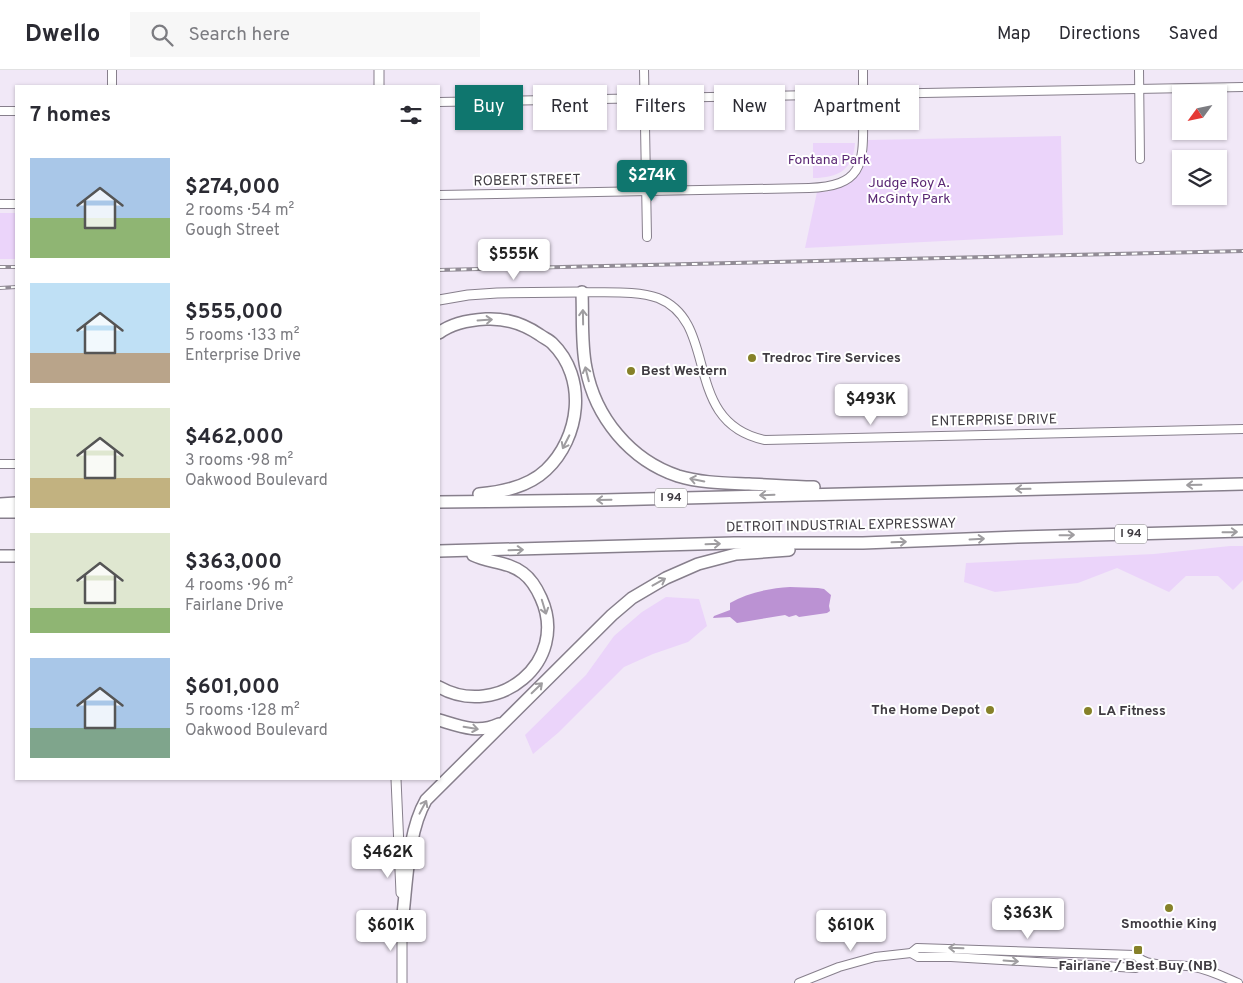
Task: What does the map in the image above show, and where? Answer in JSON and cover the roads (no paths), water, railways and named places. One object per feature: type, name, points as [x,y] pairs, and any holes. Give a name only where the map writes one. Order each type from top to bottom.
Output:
[{"type":"highway","points":[[582,292],[583,352],[594,397],[614,431],[628,446],[649,462],[678,476],[713,483],[806,487],[866,487],[903,492]]},
{"type":"highway","points":[[440,332],[458,323],[496,319],[516,323],[533,330],[552,344],[564,359],[573,378],[576,398],[574,420],[569,438],[560,454],[546,471],[512,489],[440,501]]},
{"type":"highway","name":"I 94","points":[[440,501],[604,500],[1243,484]]},
{"type":"highway","points":[[0,504],[15,503]]},
{"type":"highway","points":[[0,512],[15,512]]},
{"type":"highway","name":"DETROIT INDUSTRIAL EXPRESSWAY","points":[[440,551],[734,543],[863,543],[1018,536],[1243,531]]},
{"type":"highway","points":[[402,923],[413,836],[421,808],[431,794],[503,722],[612,615],[632,598],[666,578],[698,564],[736,554],[863,543]]},
{"type":"highway","points":[[440,687],[457,695],[476,697],[497,694],[508,690],[529,674],[536,664],[545,643],[547,629],[545,610],[538,592],[530,579],[515,568],[476,556],[467,551]]},
{"type":"highway","points":[[0,556],[15,556]]},
{"type":"highway","points":[[440,720],[474,730],[484,729],[503,722]]},
{"type":"main road","points":[[379,70],[379,85]]},
{"type":"main road","name":"ENTERPRISE DRIVE","points":[[440,301],[497,293],[582,292]]},
{"type":"main road","points":[[396,780],[402,923],[402,983]]},
{"type":"street","points":[[112,70],[112,85]]},
{"type":"street","points":[[644,70],[644,85]]},
{"type":"street","points":[[863,70],[863,85]]},
{"type":"street","points":[[1139,70],[1140,159]]},
{"type":"street","points":[[919,93],[1243,87]]},
{"type":"street","points":[[704,97],[795,95]]},
{"type":"street","points":[[440,102],[617,99]]},
{"type":"street","points":[[0,111],[15,111]]},
{"type":"street","points":[[645,130],[648,237]]},
{"type":"street","name":"ROBERT STREET","points":[[440,195],[821,187],[840,183],[852,174],[859,165],[863,157],[863,130]]},
{"type":"street","points":[[0,204],[15,204]]},
{"type":"street","name":"ENTERPRISE DRIVE","points":[[582,292],[647,295],[673,306],[683,317],[689,328],[710,396],[720,412],[733,426],[765,440],[1243,429]]},
{"type":"street","points":[[0,464],[15,464]]},
{"type":"street","points":[[800,983],[839,966],[911,953],[917,948],[1135,955],[1142,962],[1192,966],[1205,969],[1238,983]]},
{"type":"street","points":[[911,953],[918,958],[951,957],[1136,968],[1142,962]]},
{"type":"railway","points":[[440,270],[1243,251]]},
{"type":"railway","points":[[0,267],[15,267]]},
{"type":"railway","points":[[0,288],[15,287]]},
{"type":"place","name":"Tredroc Tire Services","points":[[752,358]]},
{"type":"place","name":"Best Western","points":[[631,371]]},
{"type":"place","name":"The Home Depot","points":[[990,710]]},
{"type":"place","name":"LA Fitness","points":[[1088,711]]},
{"type":"place","name":"Smoothie King","points":[[1169,908]]},
{"type":"place","name":"Fairlane / Best Buy (NB)","points":[[1138,950]]},
{"type":"park label","name":"Fontana Park","points":[[829,160]]},
{"type":"park label","name":"Judge Roy A. McGinty Park","points":[[909,192]]}]
